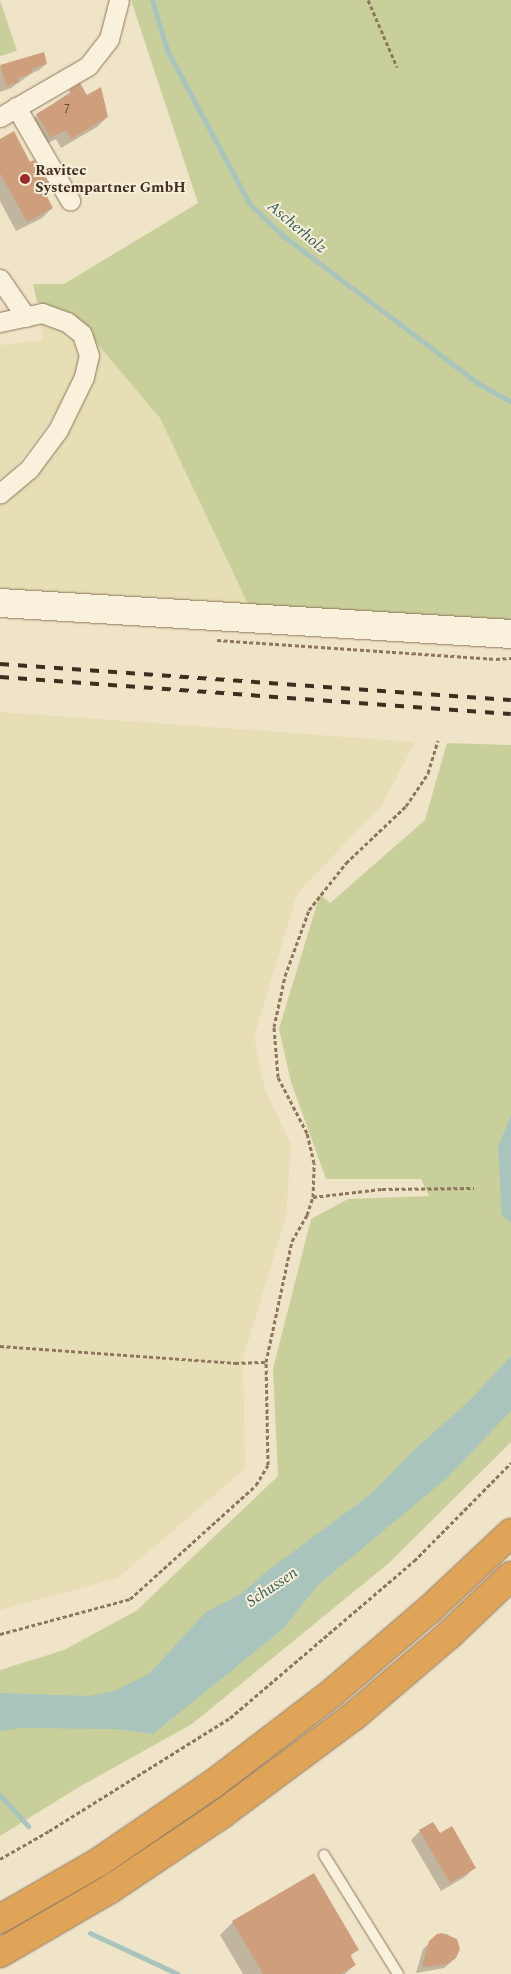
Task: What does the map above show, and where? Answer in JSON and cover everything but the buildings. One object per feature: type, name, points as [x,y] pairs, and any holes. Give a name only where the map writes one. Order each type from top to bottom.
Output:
[{"type":"highway","points":[[0,1919],[99,1862],[213,1784],[332,1693],[430,1609],[511,1533]]},
{"type":"highway","points":[[0,1953],[110,1890],[230,1808],[354,1716],[449,1635],[511,1576]]},
{"type":"street","points":[[70,200],[8,112],[88,66],[109,39],[119,0]]},
{"type":"street","points":[[0,278],[26,317]]},
{"type":"street","points":[[0,322],[42,313],[67,322],[82,334],[88,355],[84,377],[58,430],[29,469],[0,493]]},
{"type":"street","points":[[0,602],[511,634]]},
{"type":"lane","points":[[324,1855],[398,1974]]},
{"type":"path","points":[[368,0],[397,66]]},
{"type":"path","points":[[0,1634],[130,1600],[256,1485],[268,1465],[266,1362],[292,1242],[307,1215],[313,1197],[314,1163],[307,1133],[278,1077],[274,1027],[285,976],[309,910],[346,863],[406,806],[428,773],[438,741]]},
{"type":"path","points":[[313,1197],[382,1188],[474,1188]]},
{"type":"path","points":[[0,1346],[236,1363],[266,1362]]},
{"type":"path","points":[[0,1859],[49,1831],[230,1718],[414,1562],[511,1462]]},
{"type":"shaded area","points":[[40,320],[73,336],[80,367],[55,415],[14,469],[0,479],[0,345],[43,340]]},
{"type":"shaded area","points":[[92,335],[160,418],[250,608],[0,592],[0,501],[53,449],[95,370]]},
{"type":"shaded area","points":[[0,712],[415,742],[382,805],[297,894],[254,1037],[265,1090],[291,1144],[286,1217],[243,1358],[245,1469],[118,1578],[0,1610]]},
{"type":"green space","points":[[0,0],[17,51],[0,56]]},
{"type":"green space","points":[[131,0],[511,0],[511,634],[255,619],[160,418],[72,314],[37,302],[33,284],[64,284],[198,203]]},
{"type":"green space","points":[[447,743],[511,745],[511,1442],[389,1563],[192,1724],[79,1787],[0,1836],[0,1670],[64,1650],[136,1611],[278,1476],[273,1369],[311,1219],[348,1199],[429,1196],[421,1179],[326,1179],[291,1082],[279,1029],[320,894],[330,903],[425,820]]},
{"type":"water","points":[[511,1115],[511,1223],[502,1216],[498,1147]]},
{"type":"water","name":"Schussen","points":[[511,1356],[511,1411],[447,1478],[318,1585],[284,1628],[153,1734],[116,1729],[19,1728],[0,1731],[0,1693],[89,1696],[114,1691],[149,1674],[206,1612],[241,1594],[266,1572],[371,1494],[414,1450],[469,1401]]},
{"type":"waterway","name":"Ascherholz","points":[[152,0],[167,50],[249,203],[282,235],[479,384],[511,402]]},
{"type":"waterway","points":[[0,1795],[28,1826]]},
{"type":"waterway","points":[[90,1933],[178,1974]]},
{"type":"railway","points":[[0,664],[511,700]]},
{"type":"railway","points":[[0,677],[511,714]]},
{"type":"place","name":"Ravitec Systempartner GmbH","points":[[25,179]]}]
